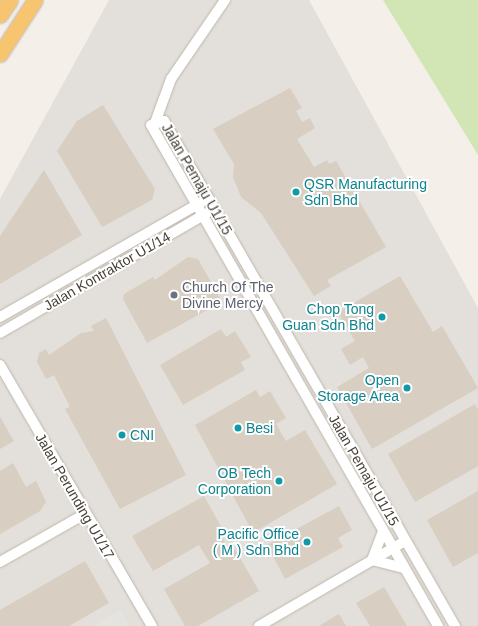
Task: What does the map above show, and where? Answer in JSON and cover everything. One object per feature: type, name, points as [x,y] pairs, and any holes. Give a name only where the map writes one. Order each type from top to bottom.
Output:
[{"type":"highway","points":[[0,15],[10,0]]},
{"type":"highway","points":[[0,54],[35,0]]},
{"type":"street","points":[[155,122],[171,80],[225,0]]},
{"type":"street","name":"Jalan Pemaju U1/15","points":[[438,626],[150,127],[155,122],[164,121],[454,626]]},
{"type":"street","name":"Jalan Kontraktor U1/14","points":[[0,317],[208,198]]},
{"type":"street","name":"Jalan Kontraktor U1/14","points":[[0,333],[214,209]]},
{"type":"street","name":"Jalan Perunding U1/17","points":[[0,365],[85,514],[152,626]]},
{"type":"street","points":[[0,562],[85,514]]},
{"type":"street","points":[[372,560],[383,532]]},
{"type":"street","points":[[259,626],[405,541]]},
{"type":"street","points":[[372,560],[404,568]]},
{"type":"shaded area","points":[[109,0],[309,0],[478,308],[478,626],[0,626],[0,199]]},
{"type":"shaded area","points":[[120,610],[130,626],[92,626]]},
{"type":"green space","points":[[383,0],[478,0],[478,155]]},
{"type":"building","name":"QSR Manufacturing Sdn Bhd","points":[[290,88],[302,108],[296,111],[302,122],[310,118],[315,128],[297,139],[314,167],[327,160],[329,164],[336,161],[386,247],[327,280],[331,286],[314,296],[261,213],[241,197],[233,177],[234,164],[213,129]]},
{"type":"building","points":[[103,105],[155,189],[152,200],[102,227],[57,151],[77,121]]},
{"type":"building","points":[[44,170],[82,235],[0,284],[0,236]]},
{"type":"building","points":[[188,257],[198,259],[222,302],[147,343],[123,299],[124,294],[153,277],[155,280]]},
{"type":"building","name":"Open Storage Area","points":[[400,276],[433,332],[442,326],[478,388],[372,449],[337,387],[369,368],[363,357],[350,365],[341,349],[355,341],[338,312]]},
{"type":"building","name":"CNI","points":[[106,318],[186,475],[120,509],[65,409],[70,407],[54,375],[46,379],[37,362],[39,353],[46,349],[49,355],[81,333],[94,331],[91,326]]},
{"type":"building","points":[[221,329],[226,337],[235,331],[251,357],[241,362],[245,370],[183,405],[160,365]]},
{"type":"building","points":[[256,390],[260,397],[270,391],[286,418],[276,424],[286,441],[305,430],[337,484],[253,533],[195,425]]},
{"type":"building","points":[[475,404],[478,410],[478,466],[415,502],[388,454]]},
{"type":"building","points":[[0,417],[14,441],[0,449]]},
{"type":"building","points":[[13,463],[26,487],[36,481],[46,502],[40,511],[0,534],[0,471]]},
{"type":"building","points":[[478,491],[478,553],[453,567],[427,520]]},
{"type":"building","points":[[204,496],[224,532],[220,534],[230,552],[235,549],[259,591],[198,626],[185,626],[164,589],[210,563],[199,545],[153,571],[132,536]]},
{"type":"building","name":"Pacific Office ( M ) Sdn Bhd","points":[[339,506],[352,530],[338,538],[343,547],[285,579],[267,545]]},
{"type":"building","points":[[85,561],[109,603],[69,626],[0,626],[0,610]]},
{"type":"building","points":[[384,587],[407,626],[370,626],[356,603]]},
{"type":"building","points":[[339,614],[346,626],[319,626]]},
{"type":"place","name":"QSR Manufacturing Sdn Bhd","points":[[296,192]]},
{"type":"place","name":"Church Of The Divine Mercy","points":[[174,295]]},
{"type":"place","name":"Chop Tong Guan Sdn Bhd","points":[[382,317]]},
{"type":"place","name":"Open Storage Area","points":[[407,388]]},
{"type":"place","name":"Besi","points":[[238,428]]},
{"type":"place","name":"CNI","points":[[122,435]]},
{"type":"place","name":"OB Tech Corporation","points":[[279,481]]},
{"type":"place","name":"Pacific Office ( M ) Sdn Bhd","points":[[307,542]]}]
